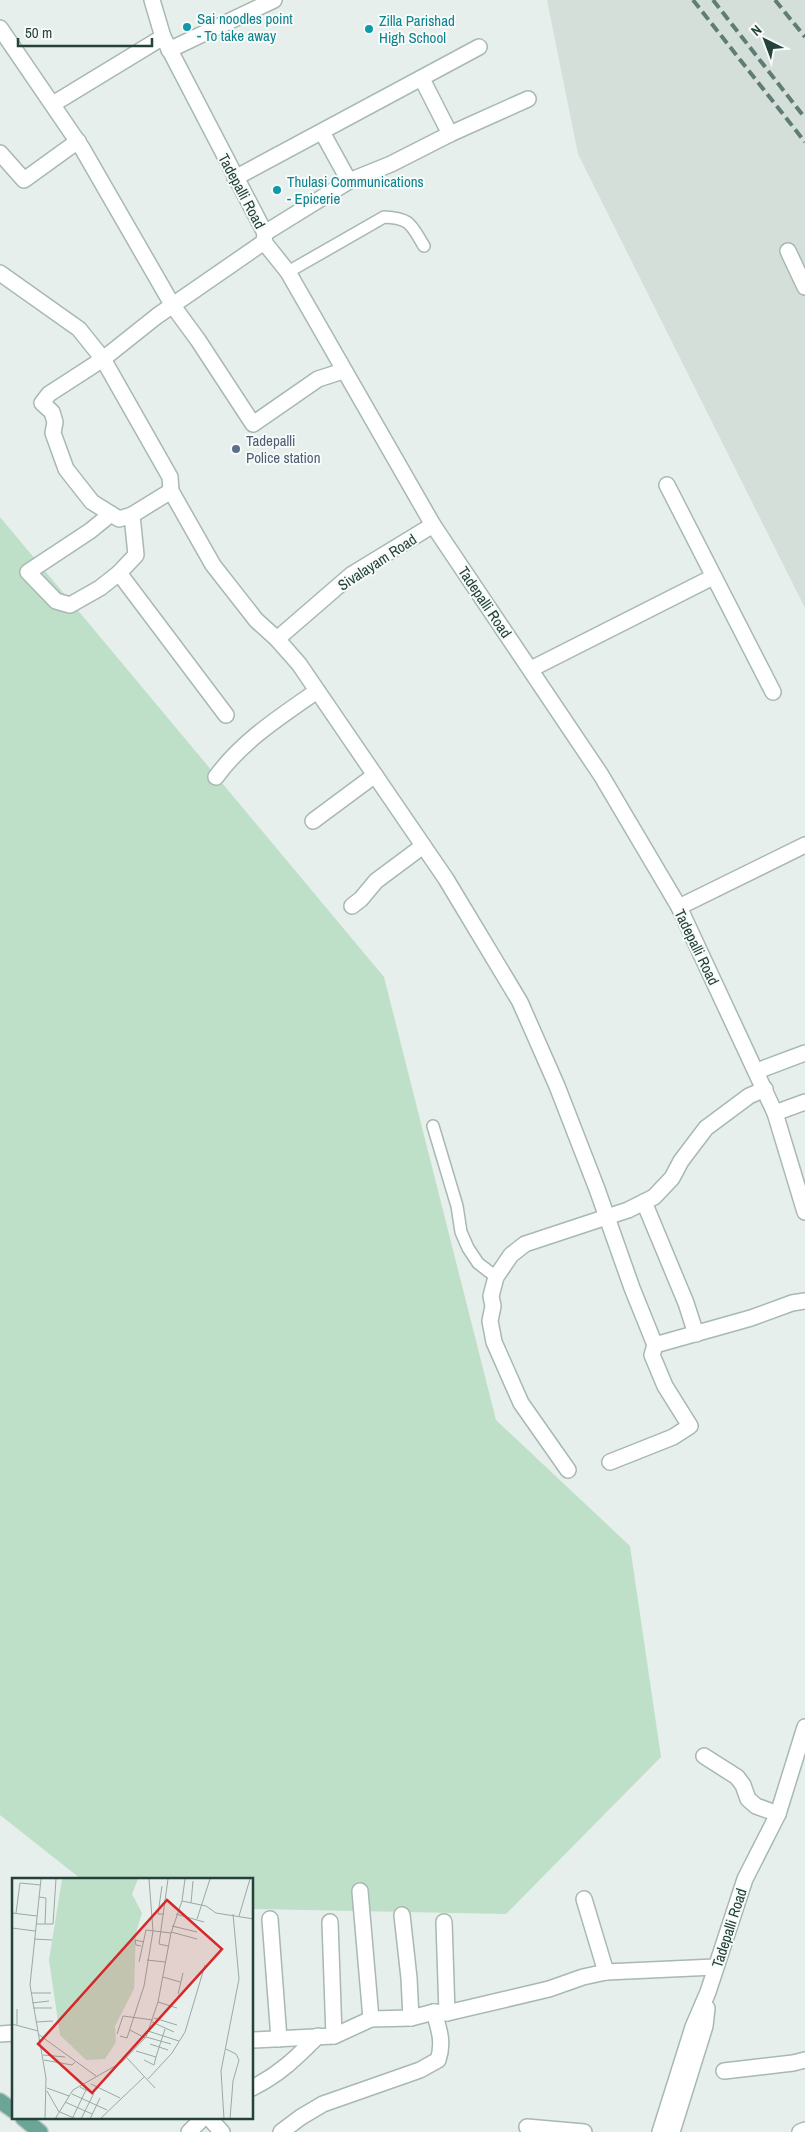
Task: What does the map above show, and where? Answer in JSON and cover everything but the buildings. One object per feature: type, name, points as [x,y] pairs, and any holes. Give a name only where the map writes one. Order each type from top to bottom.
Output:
[{"type":"main road","points":[[0,2101],[12,2110]]},
{"type":"main road","points":[[25,2120],[40,2132]]},
{"type":"street","name":"Tadepalli Road","points":[[152,0],[166,44],[264,238],[288,272],[433,525],[601,775],[679,908],[757,1071],[775,1113],[805,1212]]},
{"type":"street","points":[[53,104],[166,44],[274,0]]},
{"type":"street","points":[[0,28],[78,141],[173,306],[198,340],[253,424],[318,379],[343,370]]},
{"type":"street","points":[[235,178],[479,47]]},
{"type":"street","points":[[422,79],[450,134]]},
{"type":"street","points":[[171,491],[132,515],[119,519],[92,502],[66,469],[53,433],[55,422],[52,412],[42,403],[49,394],[103,359],[264,238],[349,181],[391,164],[450,134],[528,100]]},
{"type":"street","points":[[322,132],[349,181]]},
{"type":"street","points":[[0,153],[24,180],[78,141]]},
{"type":"street","points":[[788,251],[805,286]]},
{"type":"street","points":[[0,273],[79,329],[103,359],[170,477],[171,491],[214,564],[256,620],[277,639],[317,691],[446,879],[520,1002],[557,1086],[608,1217],[632,1288],[655,1345],[652,1356],[665,1386],[690,1426],[673,1436],[610,1462]]},
{"type":"street","points":[[667,486],[773,692]]},
{"type":"street","points":[[111,514],[90,531],[28,572],[56,601],[70,604],[100,588],[119,573],[136,555],[132,515]]},
{"type":"street","name":"Sivalayam Road","points":[[277,639],[351,575],[433,525]]},
{"type":"street","points":[[119,573],[226,715]]},
{"type":"street","points":[[531,669],[713,577]]},
{"type":"street","points":[[216,777],[226,763],[257,734],[317,691]]},
{"type":"street","points":[[313,821],[375,775]]},
{"type":"street","points":[[679,908],[805,845]]},
{"type":"street","points":[[352,906],[362,899],[376,881],[423,846]]},
{"type":"street","points":[[757,1071],[805,1053]]},
{"type":"street","points":[[568,1470],[521,1403],[494,1342],[490,1320],[493,1306],[491,1296],[496,1277],[511,1255],[525,1244],[608,1217],[644,1202],[660,1192],[672,1178],[681,1161],[706,1128],[749,1096],[765,1089]]},
{"type":"street","points":[[775,1113],[805,1102]]},
{"type":"street","points":[[644,1202],[686,1303],[696,1334]]},
{"type":"street","points":[[655,1345],[751,1318],[792,1303],[805,1301]]},
{"type":"street","name":"Tadepalli Road","points":[[660,2132],[693,2027],[708,1992],[745,1879],[778,1814],[805,1727]]},
{"type":"street","points":[[704,1756],[737,1778],[744,1785],[748,1799],[756,1806],[778,1814]]},
{"type":"street","points":[[360,1891],[371,2019]]},
{"type":"street","points":[[584,1899],[606,1972]]},
{"type":"street","points":[[402,1915],[411,2018]]},
{"type":"street","points":[[270,1919],[279,2039]]},
{"type":"street","points":[[330,1922],[334,2036]]},
{"type":"street","points":[[281,2132],[301,2116],[323,2104],[420,2070],[438,2060],[442,2041],[440,2012],[444,1922]]},
{"type":"street","points":[[254,2040],[334,2036],[371,2019],[411,2018],[549,1989],[606,1972],[716,1967]]},
{"type":"street","points":[[672,2132],[705,2026],[708,1992]]},
{"type":"street","points":[[254,2087],[290,2065],[318,2036]]},
{"type":"street","points":[[724,2070],[793,2063],[805,2060]]},
{"type":"street","points":[[189,2132],[201,2120]]},
{"type":"street","points":[[211,2120],[222,2132]]},
{"type":"street","points":[[527,2127],[584,2132]]},
{"type":"street","points":[[800,2132],[805,2130]]},
{"type":"lane","points":[[288,272],[384,216],[402,218],[412,227],[424,246]]},
{"type":"lane","points":[[433,1126],[457,1206],[461,1232],[478,1264],[496,1277]]},
{"type":"shaded area","points":[[547,0],[805,0],[805,608],[578,154]]},
{"type":"green space","points":[[0,517],[384,977],[496,1420],[630,1546],[661,1757],[506,1914],[254,1909],[254,1878],[80,1878],[0,1815]]},
{"type":"railway","points":[[693,0],[805,142]]},
{"type":"railway","points":[[713,0],[805,118]]},
{"type":"railway","points":[[775,0],[805,37]]},
{"type":"place","name":"Sai noodles point - To take away","points":[[187,27]]},
{"type":"place","name":"Zilla Parishad High School","points":[[369,29]]},
{"type":"place","name":"Thulasi Communications - Epicerie","points":[[277,190]]},
{"type":"place","name":"Tadepalli Police station","points":[[236,449]]}]
